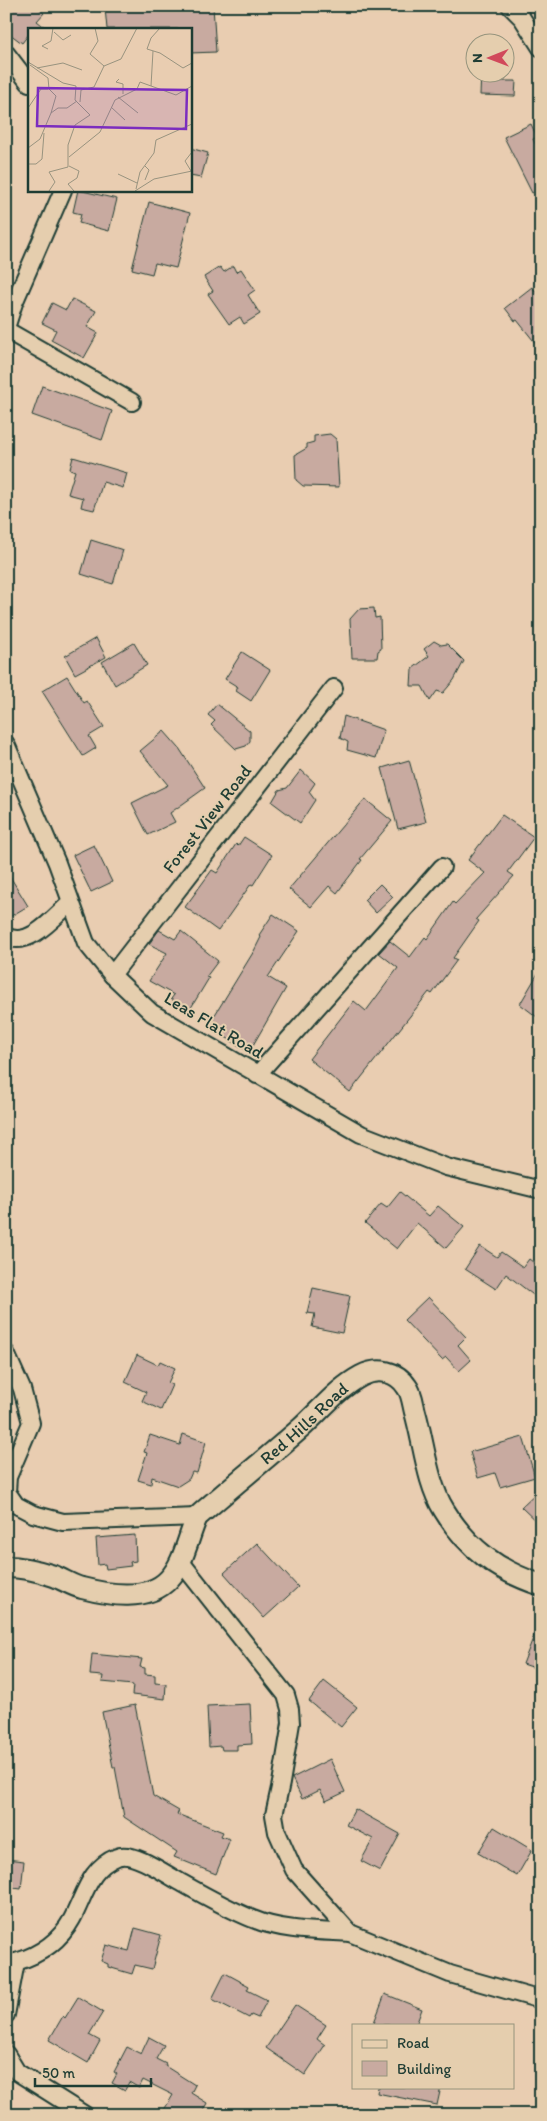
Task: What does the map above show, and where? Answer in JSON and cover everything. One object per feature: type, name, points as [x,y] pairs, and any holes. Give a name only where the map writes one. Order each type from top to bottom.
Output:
[{"type":"main road","name":"Red Hills Road","points":[[6,1567],[21,1567],[54,1576],[81,1588],[118,1594],[145,1593],[158,1588],[170,1579],[180,1562],[197,1517],[302,1427],[327,1401],[361,1376],[379,1370],[395,1374],[408,1387],[428,1470],[443,1509],[465,1541],[494,1564],[525,1580],[541,1585]]},
{"type":"street","points":[[510,6],[522,18],[541,48]]},
{"type":"street","points":[[6,53],[28,82]]},
{"type":"street","points":[[63,191],[10,302],[6,329],[132,402]]},
{"type":"street","name":"Forest View Road","points":[[112,974],[334,688]]},
{"type":"street","name":"Leas Flat Road","points":[[6,744],[57,863],[86,943],[112,974],[152,1013],[361,1134],[446,1167],[541,1190]]},
{"type":"street","points":[[258,1075],[442,867]]},
{"type":"street","points":[[6,936],[10,938],[23,938],[36,932],[70,903]]},
{"type":"street","points":[[6,1353],[22,1389],[31,1422],[8,1478],[7,1492],[16,1505],[33,1514],[64,1522],[197,1517]]},
{"type":"street","points":[[180,1562],[286,1695],[291,1723],[282,1783],[274,1815],[277,1832],[294,1870],[350,1933]]},
{"type":"street","points":[[6,2015],[11,1960],[34,1957],[50,1945],[71,1921],[93,1873],[104,1863],[119,1856],[135,1857],[254,1920],[306,1931],[350,1933],[450,1974],[541,2000]]},
{"type":"street","points":[[6,2054],[17,2072],[86,2115]]},
{"type":"building","points":[[6,6],[35,6],[44,13],[37,21],[46,28],[28,28],[28,35],[22,43],[6,31]]},
{"type":"building","points":[[122,6],[213,6],[216,52],[191,53],[191,28],[107,28],[105,8]]},
{"type":"building","points":[[516,81],[515,96],[480,95],[481,82]]},
{"type":"building","points":[[531,124],[537,137],[533,139],[541,156],[541,189],[532,193],[504,137]]},
{"type":"building","points":[[191,148],[208,153],[201,178],[191,176]]},
{"type":"building","points":[[78,191],[117,199],[109,231],[79,223],[81,214],[73,212]]},
{"type":"building","points":[[149,202],[190,213],[176,268],[155,263],[152,274],[132,269]]},
{"type":"building","points":[[233,266],[236,272],[241,269],[255,290],[248,295],[260,314],[244,324],[240,317],[229,324],[208,294],[213,291],[204,277],[220,267],[224,272]]},
{"type":"building","points":[[532,287],[541,298],[541,350],[505,308]]},
{"type":"building","points":[[72,299],[96,311],[87,327],[98,333],[84,358],[51,340],[56,330],[42,323],[52,303],[66,310]]},
{"type":"building","points":[[42,386],[112,411],[102,440],[32,415]]},
{"type":"building","points":[[330,434],[336,439],[339,487],[303,486],[296,480],[295,455],[307,448],[307,444],[314,442],[314,436]]},
{"type":"building","points":[[73,457],[127,473],[123,488],[103,482],[94,510],[81,507],[83,498],[68,494],[75,471],[70,469]]},
{"type":"building","points":[[91,540],[123,550],[113,584],[81,574]]},
{"type":"building","points":[[374,608],[375,618],[380,617],[381,649],[378,651],[377,658],[352,658],[350,619],[359,609]]},
{"type":"building","points":[[96,638],[106,657],[75,674],[65,656]]},
{"type":"building","points":[[434,641],[441,645],[447,644],[464,661],[454,680],[443,693],[437,691],[430,701],[422,686],[411,686],[412,669],[429,656],[424,649]]},
{"type":"building","points":[[134,643],[147,665],[115,685],[102,662]]},
{"type":"building","points":[[242,652],[270,670],[251,701],[236,691],[238,687],[225,679]]},
{"type":"building","points":[[67,676],[84,703],[87,701],[104,727],[89,736],[96,748],[83,756],[42,691]]},
{"type":"building","points":[[217,704],[250,731],[250,741],[246,746],[236,749],[211,725],[215,721],[208,715]]},
{"type":"building","points":[[344,716],[384,730],[376,758],[347,750],[348,742],[340,738]]},
{"type":"building","points":[[164,731],[179,748],[205,788],[170,813],[175,822],[148,835],[132,803],[168,785],[140,751]]},
{"type":"building","points":[[409,760],[426,822],[398,829],[382,768]]},
{"type":"building","points":[[301,770],[315,783],[309,792],[315,800],[300,823],[272,802],[279,790],[287,788]]},
{"type":"building","points":[[365,799],[392,821],[360,859],[362,860],[337,893],[329,886],[311,907],[289,889]]},
{"type":"building","points":[[502,815],[534,837],[508,872],[514,876],[476,919],[479,921],[453,958],[457,960],[432,994],[429,992],[350,1092],[309,1059],[354,1001],[366,1011],[398,968],[379,953],[390,941],[410,957],[425,937],[427,939],[453,902],[455,904],[485,873],[468,860]]},
{"type":"building","points":[[244,837],[272,855],[253,885],[251,884],[218,931],[185,907],[212,870],[217,873],[236,844],[238,846]]},
{"type":"building","points":[[94,845],[112,882],[91,892],[73,855]]},
{"type":"building","points":[[6,870],[28,906],[6,919]]},
{"type":"building","points":[[380,884],[393,897],[376,913],[364,900]]},
{"type":"building","points":[[273,914],[299,931],[268,977],[286,988],[249,1052],[208,1026],[254,951],[261,937],[259,935]]},
{"type":"building","points":[[159,930],[175,939],[181,931],[218,961],[206,977],[209,978],[189,1011],[171,999],[174,995],[149,981],[167,953],[149,944]]},
{"type":"building","points":[[541,968],[541,1020],[520,1004]]},
{"type":"building","points":[[400,1192],[429,1216],[438,1206],[464,1227],[446,1248],[417,1223],[397,1249],[365,1223],[381,1204],[387,1208]]},
{"type":"building","points":[[480,1246],[497,1257],[501,1252],[523,1267],[529,1259],[541,1268],[541,1301],[506,1274],[496,1289],[465,1269]]},
{"type":"building","points":[[313,1288],[350,1296],[342,1333],[312,1327],[315,1314],[307,1313]]},
{"type":"building","points":[[428,1297],[466,1337],[458,1345],[471,1360],[459,1371],[446,1357],[442,1360],[404,1320]]},
{"type":"building","points":[[137,1355],[158,1365],[160,1361],[175,1368],[168,1383],[172,1385],[161,1410],[142,1401],[146,1392],[125,1382]]},
{"type":"building","points":[[183,1434],[206,1442],[197,1473],[192,1472],[189,1479],[178,1486],[152,1477],[151,1484],[138,1480],[147,1453],[144,1452],[150,1435],[180,1445]]},
{"type":"building","points":[[523,1437],[535,1477],[500,1487],[495,1473],[478,1478],[470,1452]]},
{"type":"building","points":[[541,1488],[541,1526],[521,1507]]},
{"type":"building","points":[[135,1535],[136,1561],[130,1562],[131,1566],[106,1569],[105,1564],[98,1565],[96,1538]]},
{"type":"building","points":[[257,1543],[298,1587],[264,1618],[224,1573]]},
{"type":"building","points":[[541,1620],[541,1670],[523,1664]]},
{"type":"building","points":[[92,1654],[142,1659],[140,1667],[145,1668],[145,1674],[155,1675],[155,1683],[166,1684],[165,1699],[132,1695],[133,1685],[102,1682],[103,1676],[90,1675]]},
{"type":"building","points":[[324,1681],[357,1707],[341,1727],[309,1701]]},
{"type":"building","points":[[250,1704],[252,1744],[237,1745],[237,1750],[222,1750],[221,1746],[209,1747],[207,1706]]},
{"type":"building","points":[[135,1705],[153,1796],[179,1811],[177,1814],[223,1832],[221,1836],[230,1839],[216,1874],[174,1857],[177,1852],[124,1817],[102,1712]]},
{"type":"building","points":[[330,1759],[345,1792],[326,1801],[320,1790],[302,1799],[292,1778]]},
{"type":"building","points":[[355,1809],[400,1834],[380,1871],[361,1861],[373,1839],[346,1825]]},
{"type":"building","points":[[494,1827],[532,1850],[517,1876],[478,1853]]},
{"type":"building","points":[[6,1859],[24,1861],[21,1889],[6,1887]]},
{"type":"building","points":[[135,1928],[161,1935],[152,1969],[135,1965],[132,1974],[108,1967],[108,1964],[101,1961],[106,1945],[129,1951]]},
{"type":"building","points":[[225,1973],[249,1986],[247,1990],[267,2000],[258,2018],[251,2015],[249,2018],[212,1999]]},
{"type":"building","points":[[385,1994],[422,2009],[416,2024],[373,2024]]},
{"type":"building","points":[[78,1997],[103,2012],[89,2035],[100,2041],[88,2063],[49,2040],[63,2016],[65,2018]]},
{"type":"building","points":[[295,2005],[326,2025],[317,2039],[325,2045],[305,2075],[266,2048]]},
{"type":"building","points":[[149,2037],[164,2045],[156,2059],[195,2085],[191,2093],[207,2103],[201,2115],[161,2115],[173,2095],[143,2080],[139,2088],[129,2082],[125,2090],[112,2083],[117,2074],[114,2072],[127,2047],[141,2054]]},
{"type":"building","points":[[378,2088],[441,2088],[437,2105],[377,2093]]}]
